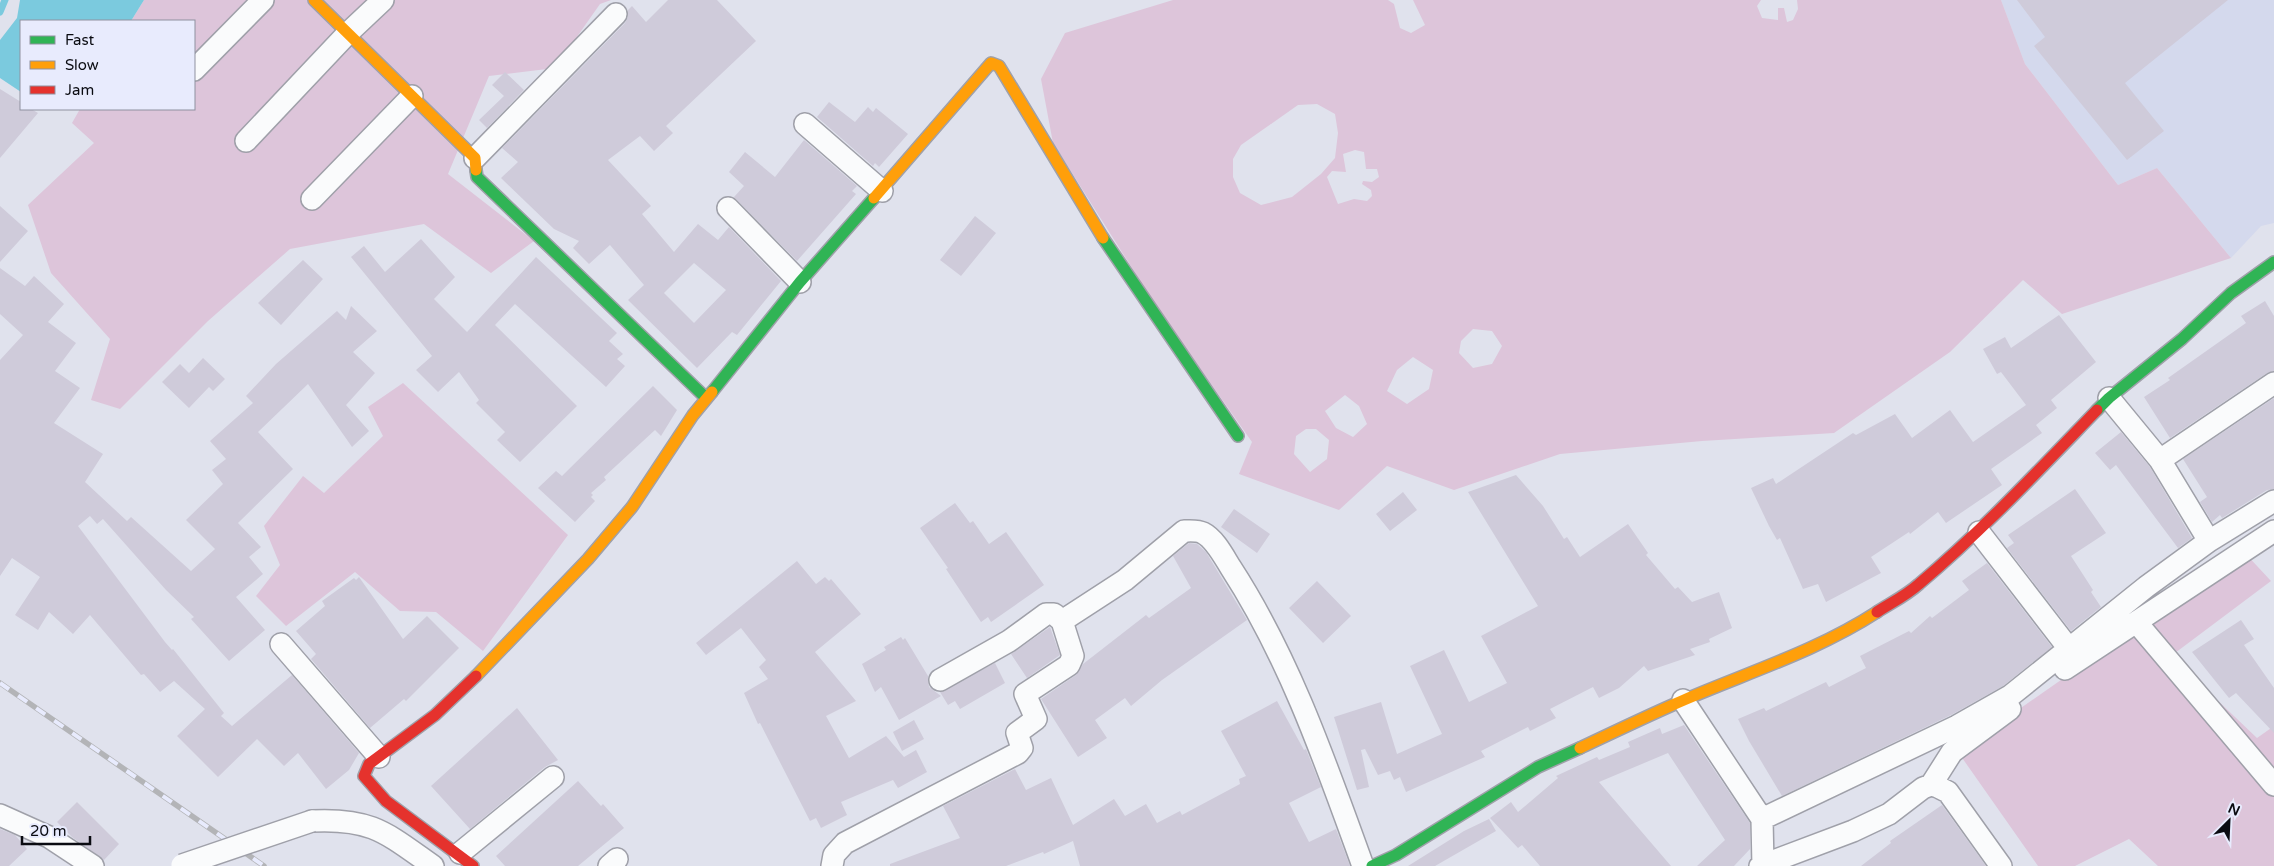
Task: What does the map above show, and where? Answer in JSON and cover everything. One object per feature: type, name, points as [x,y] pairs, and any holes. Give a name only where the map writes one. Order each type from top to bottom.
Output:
[{"type":"street","points":[[195,69],[263,0]]},
{"type":"street","points":[[314,0],[475,158],[477,177],[706,398]]},
{"type":"street","points":[[246,141],[383,0]]},
{"type":"street","points":[[475,158],[616,14]]},
{"type":"street","points":[[553,777],[467,860],[390,804],[370,786],[364,776],[369,764],[435,716],[486,666],[588,559],[632,507],[706,398],[800,282],[882,191],[991,62],[995,63],[1017,94],[1114,256],[1206,393],[1238,436]]},
{"type":"street","points":[[312,199],[412,96]]},
{"type":"street","points":[[804,124],[882,191]]},
{"type":"street","points":[[728,208],[800,282]]},
{"type":"street","points":[[1372,866],[1396,855],[1538,767],[1683,700],[1808,650],[1857,625],[1918,585],[1951,554],[1979,532],[2109,398],[2182,339],[2232,293],[2274,262]]},
{"type":"street","points":[[2160,460],[2274,383]]},
{"type":"street","points":[[2109,398],[2160,460],[2209,541]]},
{"type":"street","points":[[1762,819],[1965,721],[2010,696],[2070,650],[2146,587],[2209,541],[2274,501]]},
{"type":"street","points":[[1062,621],[1125,580],[1184,531],[1193,530],[1204,533],[1218,546],[1246,590],[1277,649],[1323,757],[1363,866]]},
{"type":"street","points":[[1931,785],[1945,760],[1952,752],[2069,666],[2274,531]]},
{"type":"street","points":[[1979,532],[2070,650]]},
{"type":"street","points":[[832,866],[834,855],[845,843],[1018,753],[1022,748],[1017,733],[1036,719],[1025,694],[1069,665],[1072,660],[1073,656],[1062,621],[1054,614],[1046,614],[1009,641],[940,680]]},
{"type":"street","points":[[2137,623],[2274,785]]},
{"type":"street","points":[[281,644],[379,757]]},
{"type":"street","points":[[1683,700],[1762,819],[1762,865],[1853,831],[1889,814],[1923,788],[1931,785],[1938,786],[1948,792],[2001,866]]},
{"type":"street","points":[[0,815],[49,837],[93,866]]},
{"type":"street","points":[[179,865],[312,821],[352,821],[370,826],[388,835],[433,866]]},
{"type":"shaded area","points":[[144,0],[611,0],[600,4],[555,68],[489,76],[448,174],[534,241],[491,273],[424,224],[290,249],[208,321],[120,409],[91,400],[110,339],[51,273],[28,205],[94,143],[72,123],[79,110],[195,110],[195,20],[132,20]]},
{"type":"shaded area","points":[[1173,0],[1388,0],[1394,4],[1400,28],[1411,33],[1425,25],[1413,0],[1761,0],[1757,6],[1762,18],[1778,20],[1778,8],[1784,8],[1787,22],[1793,20],[1798,9],[1797,0],[2001,0],[2025,64],[2118,185],[2157,168],[2231,258],[2062,314],[2023,280],[1950,352],[1834,433],[1702,441],[1560,454],[1454,490],[1387,466],[1339,510],[1239,474],[1252,442],[1156,306],[1053,143],[1041,79],[1065,33]],"holes":[[[1317,104],[1335,114],[1338,133],[1335,158],[1321,174],[1292,197],[1261,205],[1240,193],[1233,177],[1233,159],[1241,145],[1298,105]],[[1355,150],[1364,152],[1366,169],[1377,169],[1379,177],[1372,182],[1363,181],[1362,184],[1371,190],[1372,196],[1367,201],[1354,199],[1338,204],[1327,177],[1332,171],[1346,172],[1343,154]],[[1473,329],[1492,331],[1502,346],[1492,364],[1473,368],[1459,353],[1461,341]],[[1413,357],[1433,370],[1429,389],[1407,404],[1387,391],[1397,370]],[[1345,395],[1359,406],[1367,424],[1353,437],[1336,428],[1325,411]],[[1306,429],[1316,429],[1329,440],[1327,459],[1310,472],[1294,454],[1296,436]]]},
{"type":"shaded area","points":[[2001,0],[2274,0],[2274,223],[2261,226],[2231,258],[2157,168],[2118,185],[2025,64]]},
{"type":"shaded area","points":[[403,383],[568,535],[483,651],[436,612],[400,611],[355,572],[286,626],[256,596],[280,565],[264,526],[303,476],[324,493],[383,436],[368,407]]},
{"type":"shaded area","points":[[2244,552],[2271,581],[2171,656],[2257,738],[2274,726],[2274,866],[2158,866],[2129,839],[2075,866],[2038,866],[1958,752]]},
{"type":"water","points":[[20,0],[144,0],[132,20],[20,20],[20,91],[0,78],[0,40],[17,18]]},
{"type":"building","points":[[668,0],[717,0],[756,41],[666,126],[673,133],[654,151],[640,136],[608,160],[651,206],[642,214],[674,252],[698,224],[718,240],[729,227],[781,281],[737,335],[732,332],[697,368],[628,300],[644,285],[610,245],[589,264],[573,248],[579,241],[554,229],[501,178],[518,162],[502,148],[625,23],[628,17],[628,10],[632,6],[646,22]],"holes":[[[694,263],[726,290],[694,323],[664,293]]]},
{"type":"building","points":[[2017,0],[2228,0],[2125,83],[2164,131],[2127,160],[2034,46],[2045,37]]},
{"type":"building","points":[[505,72],[524,90],[487,128],[479,120],[504,96],[492,85]]},
{"type":"building","points":[[0,89],[20,101],[20,110],[33,110],[38,113],[0,158]]},
{"type":"building","points":[[829,102],[855,122],[868,107],[873,112],[876,108],[908,134],[879,167],[875,163],[873,166],[817,117]]},
{"type":"building","points":[[804,140],[857,186],[852,191],[856,194],[797,261],[734,197],[744,186],[729,172],[745,152],[775,177]]},
{"type":"building","points":[[0,206],[28,231],[0,262]]},
{"type":"building","points":[[975,216],[996,233],[961,276],[940,260]]},
{"type":"building","points":[[421,239],[455,277],[434,299],[467,332],[536,257],[617,333],[609,341],[623,354],[617,359],[625,366],[606,387],[515,304],[495,325],[577,406],[520,462],[497,440],[505,432],[476,403],[479,400],[459,372],[438,392],[416,370],[432,356],[351,257],[364,246],[385,272]]},
{"type":"building","points":[[303,260],[323,279],[281,325],[258,303]]},
{"type":"building","points":[[0,268],[25,286],[34,276],[64,304],[48,322],[76,343],[55,371],[80,388],[54,423],[103,454],[85,482],[127,521],[131,517],[191,571],[215,549],[186,520],[223,484],[212,470],[226,459],[210,441],[253,403],[246,396],[276,364],[337,311],[346,320],[351,306],[377,331],[353,352],[375,373],[346,405],[369,431],[352,447],[308,384],[258,432],[293,469],[238,523],[261,547],[249,557],[263,574],[236,597],[265,630],[229,661],[191,619],[194,617],[166,590],[103,519],[97,524],[90,516],[78,526],[165,642],[173,649],[224,713],[221,716],[232,726],[292,675],[359,753],[349,770],[326,789],[298,753],[284,766],[257,739],[218,777],[177,736],[205,709],[174,681],[160,692],[144,674],[141,675],[90,615],[73,634],[49,612],[38,630],[15,615],[40,577],[12,558],[0,576],[0,360],[23,335],[0,314]]},
{"type":"building","points":[[2265,301],[2274,316],[2274,371],[2267,373],[2170,438],[2144,397],[2170,380],[2168,378],[2246,323],[2241,316]]},
{"type":"building","points":[[2059,315],[2096,362],[2051,400],[2057,408],[2036,425],[2042,433],[1991,469],[2002,485],[1946,523],[1938,512],[1910,534],[1909,532],[1871,557],[1881,573],[1826,602],[1818,584],[1803,589],[1780,538],[1777,540],[1751,488],[1773,478],[1776,484],[1853,433],[1856,435],[1895,414],[1912,438],[1950,410],[1973,442],[2026,405],[2001,372],[1997,374],[1983,349],[2005,337],[2011,348]]},
{"type":"building","points":[[203,358],[225,379],[213,391],[209,387],[189,408],[162,382],[180,364],[189,373]]},
{"type":"building","points":[[653,386],[677,410],[661,436],[655,430],[604,477],[606,480],[591,493],[593,495],[591,497],[595,501],[575,522],[538,488],[556,471],[562,476]]},
{"type":"building","points":[[2274,398],[2274,489],[2267,490],[2222,518],[2220,515],[2212,522],[2200,502],[2207,497],[2183,459]]},
{"type":"building","points":[[2121,432],[2150,467],[2192,538],[2178,548],[2116,465],[2110,470],[2095,453]]},
{"type":"building","points":[[1516,475],[1543,506],[1564,539],[1567,537],[1580,557],[1628,524],[1648,553],[1646,555],[1675,589],[1678,587],[1692,602],[1719,592],[1732,628],[1709,639],[1710,642],[1690,649],[1695,655],[1648,671],[1644,666],[1619,688],[1599,698],[1593,687],[1550,709],[1556,718],[1530,731],[1528,727],[1481,751],[1485,757],[1406,792],[1400,777],[1394,780],[1390,771],[1378,775],[1365,749],[1361,750],[1369,787],[1357,790],[1334,717],[1381,702],[1397,754],[1442,734],[1410,666],[1444,650],[1469,702],[1507,683],[1481,636],[1538,606],[1468,492]]},
{"type":"building","points":[[2075,489],[2106,533],[2071,556],[2093,590],[2091,592],[2101,607],[2071,631],[2007,548],[2014,543],[2008,535]]},
{"type":"building","points":[[1403,492],[1417,510],[1390,531],[1376,514]]},
{"type":"building","points":[[955,503],[970,523],[973,521],[989,544],[1006,532],[1044,585],[991,622],[988,617],[981,622],[946,569],[948,568],[920,528]]},
{"type":"building","points":[[1234,509],[1270,534],[1257,553],[1221,527]]},
{"type":"building","points":[[1189,543],[1197,544],[1206,552],[1247,620],[1162,680],[1131,706],[1125,698],[1095,720],[1107,738],[1078,757],[1041,699],[1076,675],[1083,664],[1146,615],[1149,618],[1191,588],[1173,556]]},
{"type":"building","points":[[797,561],[816,584],[825,577],[829,581],[831,579],[861,614],[815,652],[856,701],[826,716],[849,758],[886,736],[904,757],[916,750],[927,772],[898,788],[893,780],[841,802],[847,815],[821,828],[816,818],[810,821],[760,723],[758,724],[744,693],[768,679],[759,667],[766,660],[741,628],[706,655],[696,643]]},
{"type":"building","points":[[1987,563],[2052,647],[2003,686],[1951,715],[1782,796],[1738,719],[1764,708],[1766,711],[1826,682],[1829,687],[1866,668],[1860,656],[1909,631],[1911,633],[1930,616],[1932,618],[1969,590],[1962,581]]},
{"type":"building","points":[[359,577],[403,639],[427,616],[459,648],[406,701],[404,699],[370,728],[311,659],[316,654],[296,631],[325,606],[322,601],[354,578],[356,580]]},
{"type":"building","points":[[1317,581],[1351,616],[1323,643],[1289,608]]},
{"type":"building","points":[[2241,620],[2254,639],[2244,645],[2274,688],[2274,733],[2236,693],[2229,698],[2192,652]]},
{"type":"building","points":[[1050,627],[1060,655],[1027,678],[1011,654]]},
{"type":"building","points":[[901,637],[903,640],[905,638],[928,676],[929,687],[941,696],[899,720],[881,687],[875,692],[862,664],[886,650],[884,647]]},
{"type":"building","points":[[995,663],[1005,683],[960,709],[955,701],[948,705],[940,692]]},
{"type":"building","points":[[1277,701],[1304,750],[1306,749],[1321,787],[1289,803],[1309,842],[1336,829],[1350,866],[1080,866],[1073,841],[1044,854],[1043,852],[1006,866],[890,866],[890,864],[960,838],[943,806],[1015,769],[1026,790],[1051,778],[1073,825],[1114,799],[1125,816],[1146,804],[1157,823],[1180,811],[1182,815],[1240,784],[1239,779],[1246,776],[1221,731]]},
{"type":"building","points":[[517,708],[558,760],[545,767],[470,829],[431,786]]},
{"type":"building","points":[[914,720],[924,739],[902,751],[893,732]]},
{"type":"building","points":[[1684,725],[1750,823],[1750,849],[1734,866],[1697,866],[1725,840],[1668,753],[1599,782],[1671,866],[1540,866],[1522,845],[1518,848],[1490,818],[1511,802],[1518,812],[1558,778],[1556,776],[1597,757],[1599,760],[1630,747],[1628,742],[1660,728],[1662,734]]},
{"type":"building","points":[[578,781],[601,806],[603,804],[624,828],[578,866],[505,866],[496,856]]},
{"type":"building","points":[[77,802],[119,844],[104,860],[72,837],[57,822]]},
{"type":"building","points":[[1942,805],[1986,866],[1861,866],[1891,843],[1890,841]]},
{"type":"building","points":[[1489,819],[1496,831],[1435,866],[1408,866],[1464,831]]},
{"type":"building","points":[[0,829],[15,835],[27,849],[9,866],[0,866]]},
{"type":"waterway","points":[[0,12],[5,0]]},
{"type":"railway","points":[[0,683],[264,866]]},
{"type":"traffic: fast","points":[[476,170],[477,177],[706,398]]},
{"type":"traffic: fast","points":[[712,392],[800,282],[874,198]]},
{"type":"traffic: fast","points":[[1103,238],[1238,436]]},
{"type":"traffic: fast","points":[[2097,410],[2109,398],[2182,339],[2231,293],[2274,262]]},
{"type":"traffic: fast","points":[[1372,866],[1396,855],[1538,767],[1580,748]]},
{"type":"traffic: slow","points":[[314,0],[475,158],[476,170]]},
{"type":"traffic: slow","points":[[874,198],[991,63],[999,66],[1103,238]]},
{"type":"traffic: slow","points":[[476,676],[588,559],[632,507],[693,415],[712,392]]},
{"type":"traffic: slow","points":[[1580,748],[1684,700],[1807,650],[1877,612]]},
{"type":"traffic: jam","points":[[1877,612],[1914,588],[1966,542],[2097,410]]},
{"type":"traffic: jam","points":[[473,866],[386,801],[364,776],[369,764],[435,715],[476,676]]}]
